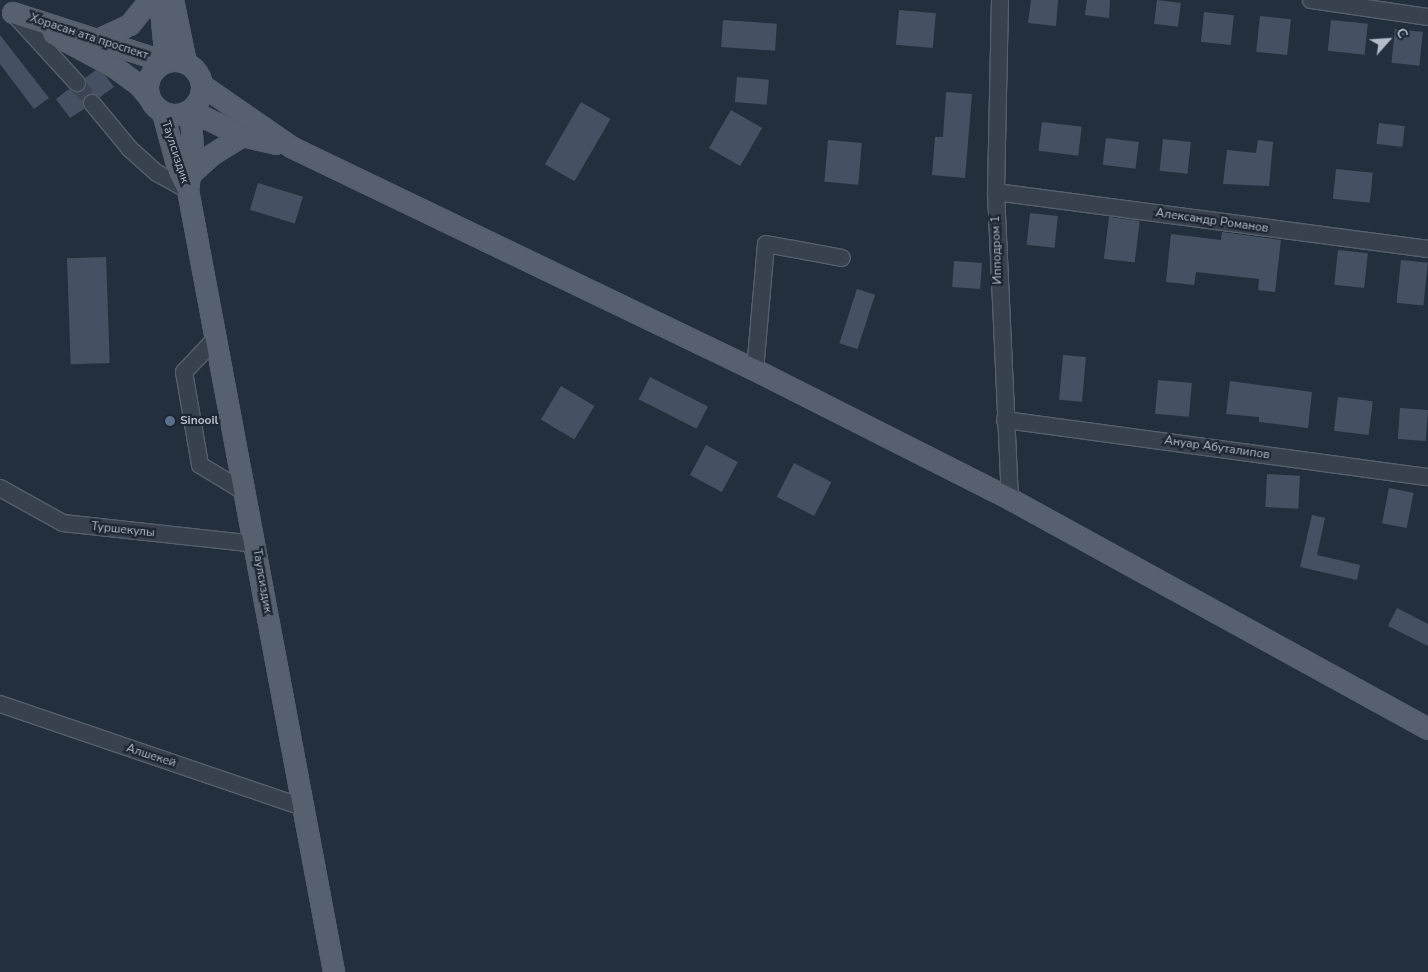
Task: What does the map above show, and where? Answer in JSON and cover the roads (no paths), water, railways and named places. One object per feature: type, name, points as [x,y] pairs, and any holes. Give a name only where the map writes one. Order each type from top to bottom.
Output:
[{"type":"main road","points":[[100,39],[130,25],[150,0]]},
{"type":"main road","points":[[160,0],[166,62]]},
{"type":"main road","points":[[173,0],[186,63]]},
{"type":"main road","name":"Хорасан ата проспект","points":[[6,10],[166,62]]},
{"type":"main road","name":"Хорасан ата проспект","points":[[6,10],[114,67],[149,96]]},
{"type":"main road","points":[[166,62],[186,63],[197,72],[202,86],[200,100],[191,111],[178,116],[163,113],[149,96],[151,76],[166,62]]},
{"type":"main road","points":[[202,86],[293,148],[755,370],[1010,499],[1428,729]]},
{"type":"main road","points":[[191,111],[242,136],[293,148]]},
{"type":"main road","name":"Таулсиздик","points":[[191,111],[190,182],[334,972]]},
{"type":"main road","name":"Таулсиздик","points":[[163,113],[179,172],[190,182]]},
{"type":"main road","points":[[190,182],[212,155],[242,136]]},
{"type":"street","name":"Ипподром 1","points":[[1000,0],[996,192],[1010,499]]},
{"type":"street","points":[[1311,0],[1428,17]]},
{"type":"street","points":[[6,10],[77,84]]},
{"type":"street","points":[[92,103],[130,149],[157,173],[190,182]]},
{"type":"street","name":"Александр Романов","points":[[996,192],[1428,249]]},
{"type":"street","points":[[755,370],[766,244],[842,258]]},
{"type":"street","points":[[217,337],[184,372],[200,465],[245,492]]},
{"type":"street","name":"Ануар Абуталипов","points":[[1005,420],[1428,476]]},
{"type":"street","name":"Туршекулы","points":[[0,488],[63,523],[255,544]]},
{"type":"street","name":"Алшекей","points":[[0,704],[303,807]]},
{"type":"tunnel","points":[[77,83],[92,103]]},
{"type":"place","name":"Sinooil","points":[[170,421]]}]
